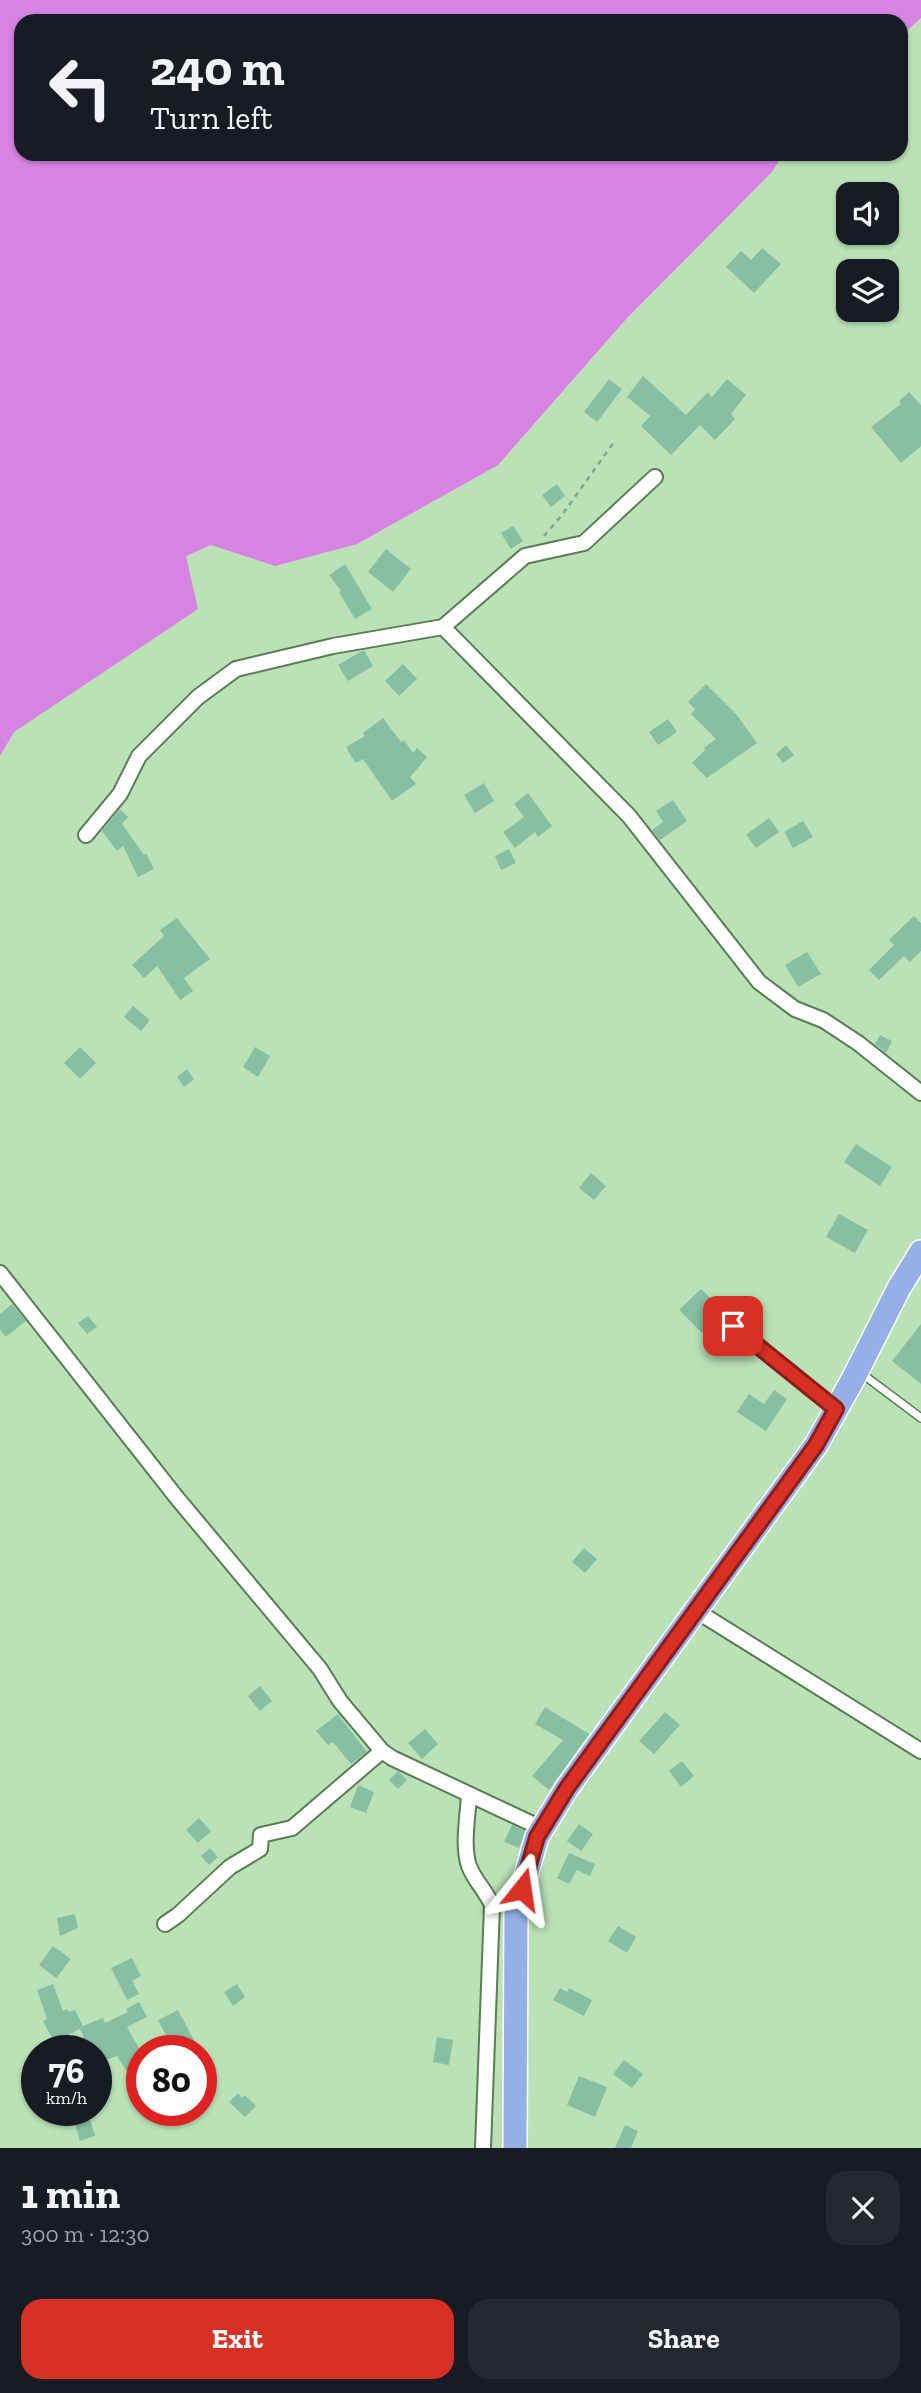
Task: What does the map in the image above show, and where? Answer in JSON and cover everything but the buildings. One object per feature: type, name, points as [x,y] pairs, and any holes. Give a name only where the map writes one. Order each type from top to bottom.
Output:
[{"type":"highway","points":[[515,2148],[516,1910],[541,1828],[567,1788],[816,1445],[899,1288],[921,1252]]},
{"type":"street","points":[[86,835],[121,794],[139,756],[198,697],[236,669],[333,646],[443,627],[525,556],[584,543],[655,477]]},
{"type":"street","points":[[443,627],[629,816],[759,982],[795,1009],[823,1020],[858,1043],[921,1093]]},
{"type":"street","points":[[0,1273],[177,1498],[320,1669],[340,1701],[382,1751],[541,1828]]},
{"type":"street","points":[[695,1610],[921,1751]]},
{"type":"street","points":[[165,1924],[230,1867],[260,1849],[261,1835],[292,1828],[382,1751]]},
{"type":"street","points":[[469,1794],[466,1841],[469,1867],[492,1905],[483,2148]]},
{"type":"lane","points":[[733,1326],[836,1409]]},
{"type":"lane","points":[[858,1370],[921,1418]]},
{"type":"path","points":[[525,556],[562,515],[614,442]]},
{"type":"shaded area","points":[[0,0],[921,0],[921,18],[908,30],[908,14],[14,14],[14,161],[779,161],[772,172],[627,318],[498,465],[357,544],[275,566],[211,545],[186,556],[198,609],[14,732],[0,756]]},
{"type":"route","points":[[522,1889],[541,1828],[567,1788],[816,1445],[836,1409],[733,1326]]}]
